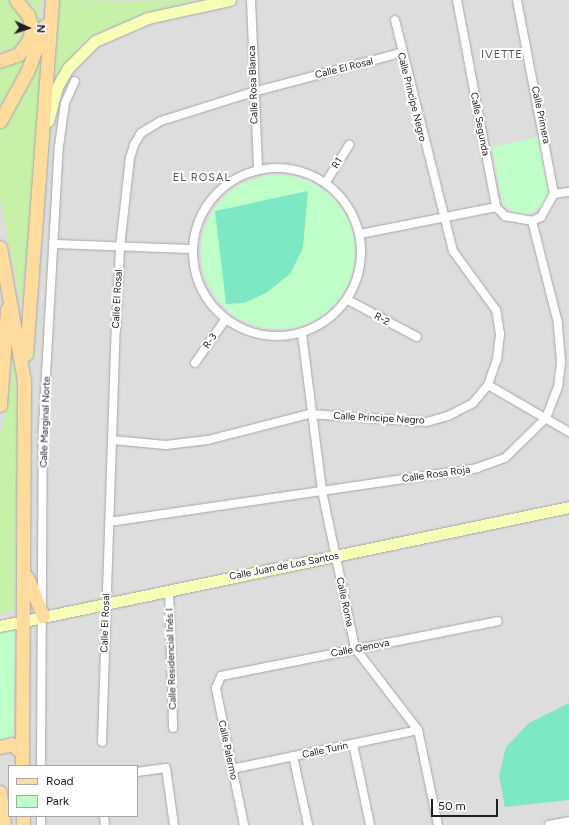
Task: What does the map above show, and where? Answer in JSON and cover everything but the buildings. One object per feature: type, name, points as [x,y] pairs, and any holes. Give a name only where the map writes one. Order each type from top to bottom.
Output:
[{"type":"main road","points":[[0,61],[19,54],[29,39],[32,27],[28,15],[16,0]]},
{"type":"main road","points":[[0,121],[40,42],[52,0]]},
{"type":"main road","points":[[22,759],[24,380],[52,0]]},
{"type":"main road","points":[[0,247],[24,380]]},
{"type":"main road","points":[[0,405],[8,322],[4,265]]},
{"type":"main road","points":[[22,537],[31,592],[43,616]]},
{"type":"main road","points":[[0,746],[12,744],[22,759]]},
{"type":"main road","points":[[0,792],[4,825]]},
{"type":"street","points":[[41,155],[57,87],[68,68],[95,41],[148,18],[230,0]]},
{"type":"street","name":"Calle Rosa Blanca","points":[[251,0],[253,92],[258,169]]},
{"type":"street","name":"Calle Segunda","points":[[457,0],[496,207]]},
{"type":"street","name":"Calle Primera","points":[[517,0],[554,194]]},
{"type":"street","name":"Calle Principe Negro","points":[[112,440],[166,444],[208,440],[310,414],[426,422],[448,416],[474,403],[488,386],[497,359],[500,334],[496,310],[453,251],[442,217],[401,53],[395,20]]},
{"type":"street","name":"Calle El Rosal","points":[[102,742],[105,602],[120,247],[130,158],[141,133],[151,124],[253,92],[401,53]]},
{"type":"street","name":"Calle Marginal Norte","points":[[41,765],[43,428],[59,146],[65,103],[75,81]]},
{"type":"street","name":"R1","points":[[326,182],[349,145]]},
{"type":"street","points":[[282,167],[304,171],[326,182],[342,197],[360,234],[362,259],[348,300],[328,321],[302,334],[275,338],[249,333],[225,320],[204,294],[196,276],[192,249],[198,222],[212,198],[233,180],[258,169],[282,167]]},
{"type":"street","points":[[360,234],[496,207],[505,216],[532,221],[541,217],[554,194],[569,192]]},
{"type":"street","name":"Calle Rosa Roja","points":[[109,522],[477,468],[505,458],[546,418],[558,387],[561,361],[558,323],[532,221]]},
{"type":"street","points":[[53,244],[192,249]]},
{"type":"street","name":"R-2","points":[[348,300],[417,337]]},
{"type":"street","name":"R-3","points":[[195,363],[225,320]]},
{"type":"street","name":"Calle Roma","points":[[302,334],[310,414],[322,491],[355,648],[418,730],[438,825]]},
{"type":"street","points":[[488,386],[569,432]]},
{"type":"street","name":"Calle Juan de Los Santos","points":[[0,626],[105,602],[336,556],[569,507]]},
{"type":"street","name":"Calle Residencial Inés I","points":[[169,590],[173,728]]},
{"type":"street","name":"Calle Genova","points":[[221,676],[355,648],[498,621]]},
{"type":"street","name":"Calle Palermo","points":[[221,676],[216,688],[244,825]]},
{"type":"street","name":"Calle Turin","points":[[232,769],[418,730]]},
{"type":"street","points":[[353,744],[370,825]]},
{"type":"street","points":[[294,756],[308,825]]},
{"type":"street","points":[[138,772],[164,767],[174,825]]},
{"type":"street","points":[[549,825],[569,821]]},
{"type":"shaded area","points":[[0,0],[569,0],[569,825],[0,825]]},
{"type":"green space","points":[[0,0],[6,0],[23,15],[24,33],[15,48],[0,52]]},
{"type":"green space","points":[[28,0],[41,0],[37,42],[0,108],[0,67],[35,23],[35,10]]},
{"type":"green space","points":[[60,0],[195,0],[147,12],[96,33],[83,42],[55,78]]},
{"type":"green space","points":[[43,50],[34,191],[21,305],[0,197],[0,131]]},
{"type":"green space","points":[[538,137],[549,193],[542,207],[522,217],[503,205],[492,147]]},
{"type":"green space","points":[[278,175],[293,177],[314,184],[321,188],[337,203],[342,209],[349,223],[355,252],[353,267],[346,288],[342,295],[327,311],[321,316],[307,323],[278,329],[263,327],[242,320],[235,316],[219,301],[214,295],[207,281],[201,252],[203,237],[210,216],[214,209],[229,193],[235,188],[249,181]]},
{"type":"green space","points":[[308,191],[303,248],[290,274],[266,293],[244,303],[226,304],[215,211]]},
{"type":"green space","points":[[13,340],[18,425],[14,610],[0,614],[0,437],[11,387]]},
{"type":"green space","points":[[0,628],[15,628],[13,741],[0,741]]},
{"type":"green space","points":[[569,703],[569,800],[505,807],[499,776],[506,747],[529,723]]},
{"type":"district","name":"IVETTE","points":[[502,55]]},
{"type":"district","name":"EL ROSAL","points":[[202,178]]}]
